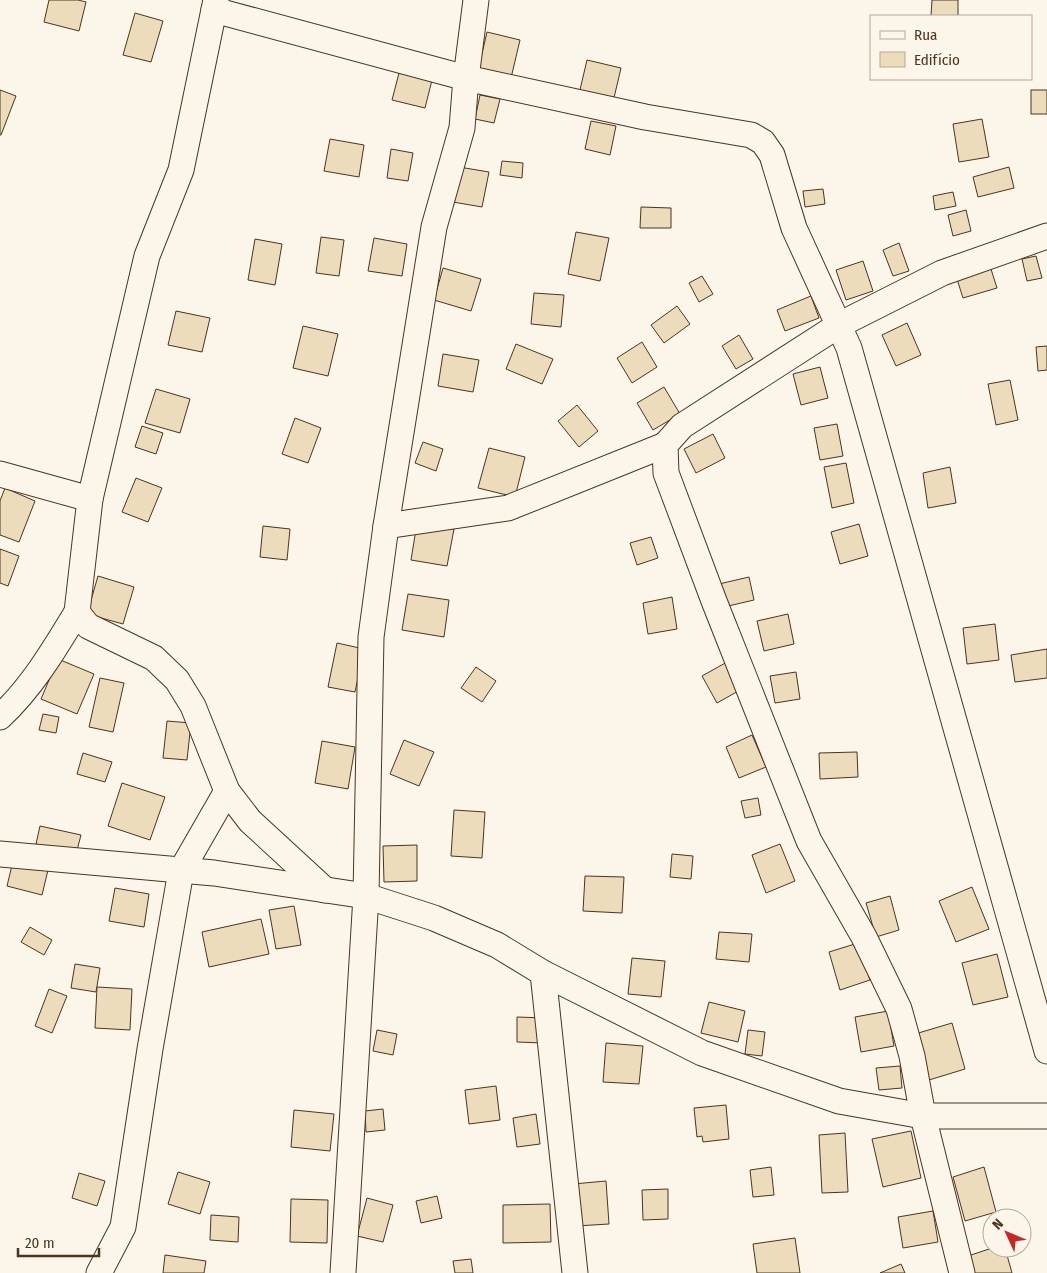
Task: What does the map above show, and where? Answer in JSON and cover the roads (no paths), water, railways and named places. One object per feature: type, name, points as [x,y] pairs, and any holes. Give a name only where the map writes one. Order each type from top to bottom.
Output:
[{"type":"street","points":[[342,1273],[366,896],[371,638],[386,526],[434,227],[462,128],[476,0]]},
{"type":"street","points":[[0,717],[15,703],[43,667],[77,612],[90,499],[147,256],[181,170],[215,5],[466,78],[644,117],[751,135],[763,142],[772,155],[794,228],[849,348],[1047,1051]]},
{"type":"street","points":[[386,526],[508,508],[665,445],[682,426],[838,325],[942,273],[1047,236]]},
{"type":"street","points":[[665,445],[666,473],[714,601],[809,841],[864,937],[899,1009],[912,1056],[923,1116],[962,1273]]},
{"type":"street","points":[[0,474],[90,499]]},
{"type":"street","points":[[77,612],[88,626],[154,658],[177,680],[193,706],[226,791],[250,821],[325,890]]},
{"type":"street","points":[[99,1273],[124,1227],[150,1050],[181,870],[226,791]]},
{"type":"street","points":[[0,854],[181,870],[366,896],[434,918],[497,945],[542,973],[702,1053],[839,1101],[923,1116],[1047,1116]]},
{"type":"street","points":[[542,973],[575,1273]]}]
